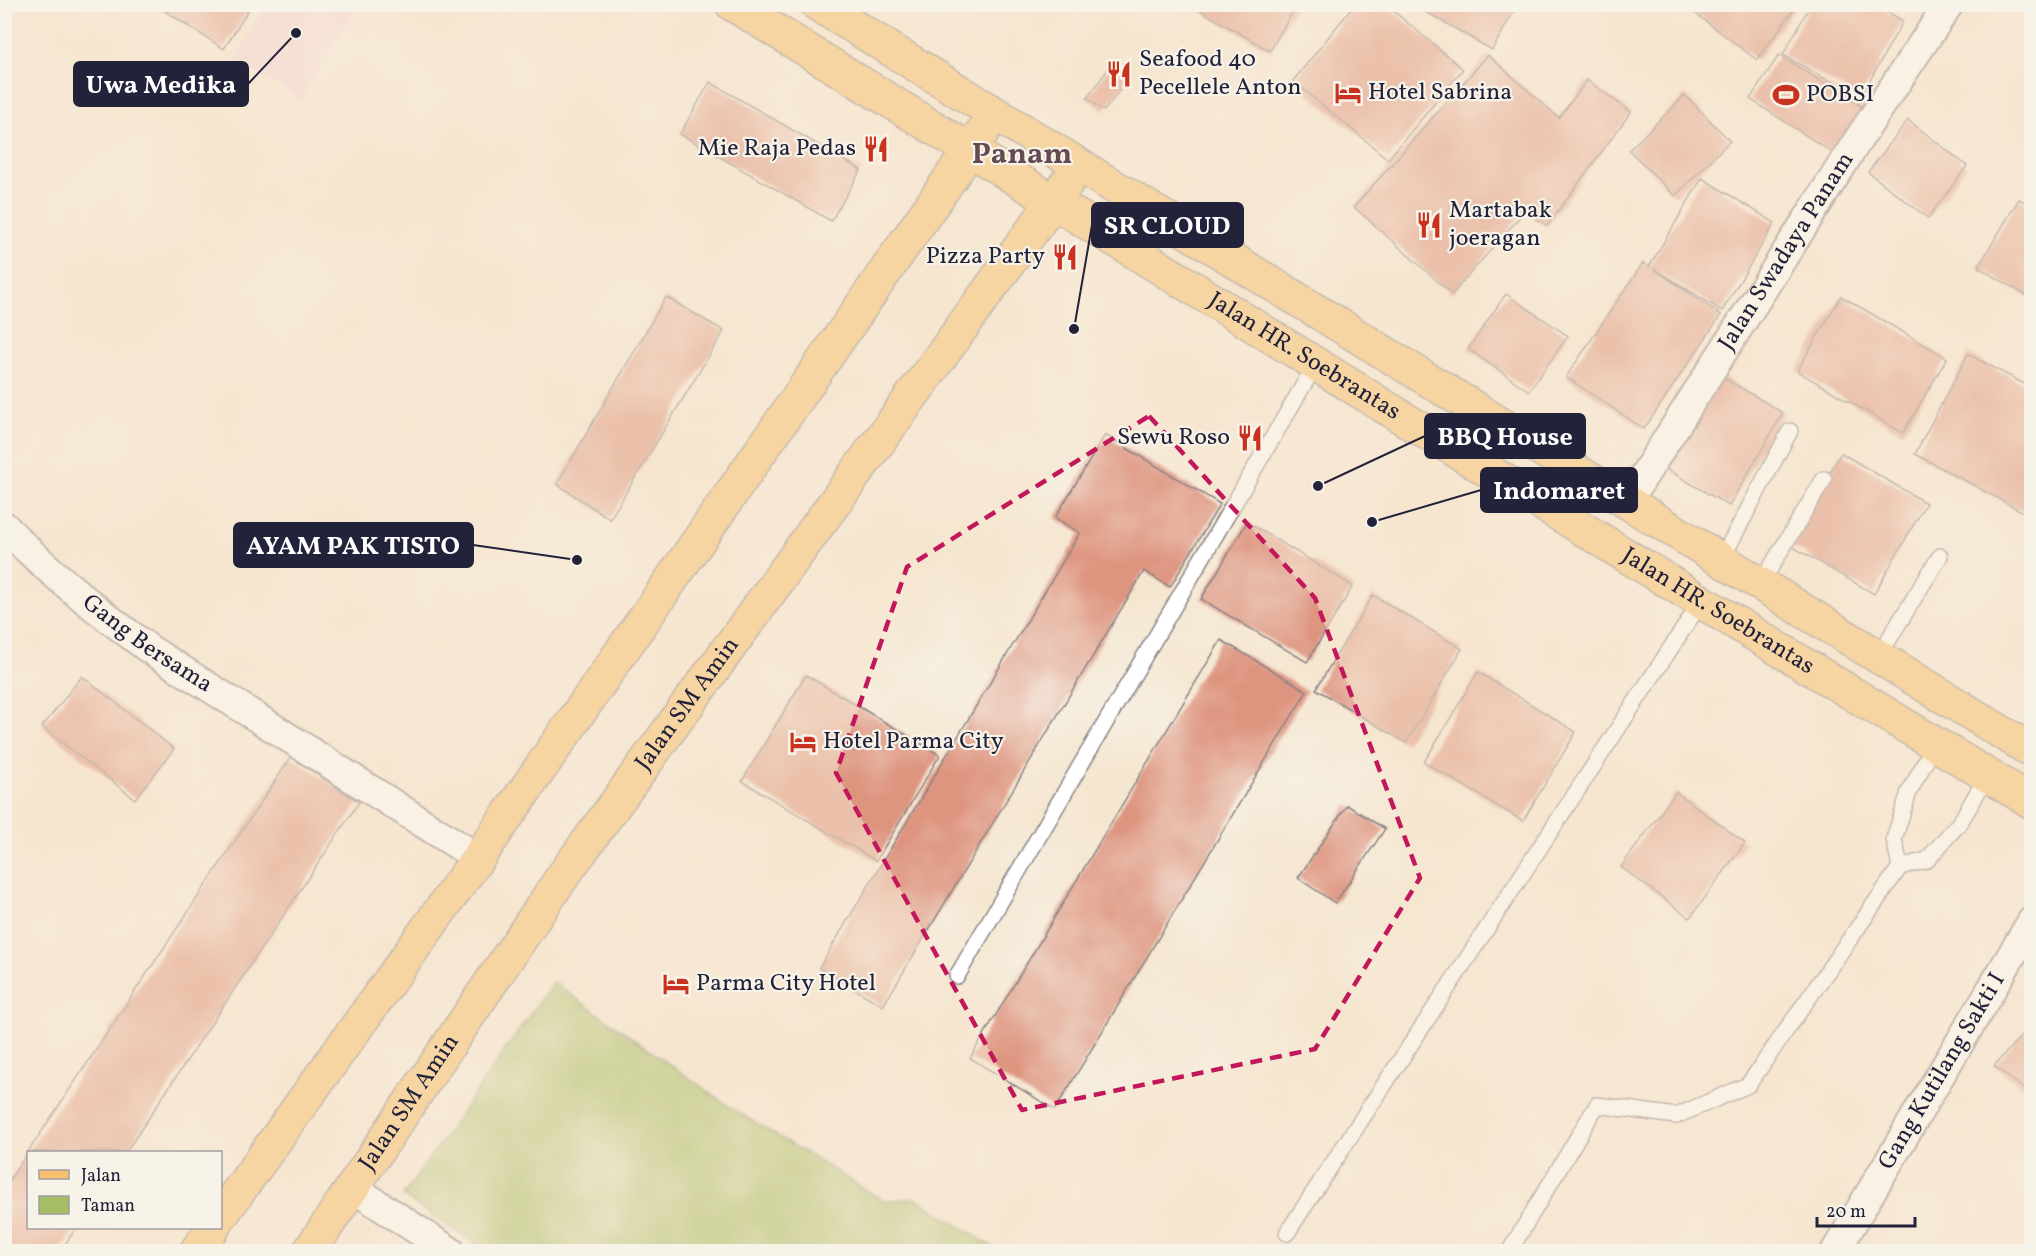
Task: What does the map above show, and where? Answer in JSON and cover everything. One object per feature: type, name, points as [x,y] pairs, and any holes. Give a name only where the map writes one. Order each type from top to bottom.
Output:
[{"type":"main road","name":"Jalan HR. Soebrantas","points":[[732,4],[1701,602],[2031,802]]},
{"type":"main road","name":"Jalan HR. Soebrantas","points":[[817,4],[2031,751]]},
{"type":"main road","points":[[222,1214],[478,858],[972,150],[994,114]]},
{"type":"main road","name":"Jalan SM Amin","points":[[309,1251],[560,880],[1055,202],[1079,164]]},
{"type":"main road","points":[[196,1251],[212,1229]]},
{"type":"street","name":"Jalan Swadaya Panam","points":[[1627,502],[1858,140],[1949,4]]},
{"type":"street","name":"Gang Bersama","points":[[4,526],[26,549],[98,611],[149,649],[302,744],[478,858]]},
{"type":"street","name":"Gang Kutilang Sakti I","points":[[1834,1251],[2031,921]]},
{"type":"street","points":[[353,1188],[451,1251]]},
{"type":"lane","points":[[957,976],[1317,363]]},
{"type":"lane","points":[[1721,560],[1790,431]]},
{"type":"lane","points":[[1760,585],[1824,478]]},
{"type":"lane","points":[[1878,657],[1940,556]]},
{"type":"lane","points":[[1287,1233],[1701,602]]},
{"type":"lane","points":[[1900,867],[1894,840],[1909,792],[1935,744]]},
{"type":"lane","points":[[1509,1251],[1597,1106],[1676,1116],[1748,1085],[1900,867],[1927,860],[1961,821],[1987,776]]},
{"type":"highlighted area","points":[[1149,416],[1315,598],[1420,878],[1315,1049],[1022,1110],[836,773],[907,567]]},
{"type":"shaded area","points":[[353,4],[357,7],[301,100],[234,59],[267,5]]},
{"type":"green space","points":[[553,982],[733,1109],[884,1201],[915,1198],[999,1251],[486,1251],[403,1196]]},
{"type":"building","points":[[154,4],[252,4],[224,49]]},
{"type":"building","points":[[1189,4],[1297,4],[1270,51]]},
{"type":"building","points":[[1355,4],[1385,4],[1463,69],[1388,159],[1293,81]]},
{"type":"building","points":[[1424,4],[1518,4],[1492,50],[1421,9]]},
{"type":"building","points":[[1683,4],[1798,4],[1757,60]]},
{"type":"building","points":[[1811,4],[1874,4],[1903,21],[1860,98],[1783,55]]},
{"type":"building","points":[[1919,4],[1933,4],[1929,11]]},
{"type":"building","points":[[1488,55],[1559,118],[1587,80],[1631,112],[1547,226],[1525,211],[1452,294],[1354,207]]},
{"type":"building","points":[[1779,55],[1866,109],[1836,155],[1750,99]]},
{"type":"building","points":[[1111,65],[1129,78],[1104,111],[1087,98]]},
{"type":"building","points":[[710,82],[861,170],[831,221],[680,134]]},
{"type":"building","points":[[1685,95],[1730,141],[1675,196],[1629,150]]},
{"type":"building","points":[[1908,120],[1967,166],[1928,218],[1868,172]]},
{"type":"building","points":[[1702,178],[1775,223],[1722,311],[1654,269],[1721,315],[1644,429],[1566,377],[1643,263],[1649,267]]},
{"type":"building","points":[[2019,199],[2032,206],[2032,299],[1978,267]]},
{"type":"building","points":[[1506,294],[1568,336],[1529,391],[1468,349]]},
{"type":"building","points":[[1841,296],[1947,358],[1903,433],[1797,371]]},
{"type":"building","points":[[666,297],[724,331],[610,519],[557,484]]},
{"type":"building","points":[[1968,354],[2032,388],[2032,505],[2027,514],[1915,454]]},
{"type":"building","points":[[1721,376],[1783,413],[1729,506],[1666,469]]},
{"type":"building","points":[[1105,435],[1220,504],[1170,587],[1144,571],[883,1006],[819,968],[1080,533],[1055,518]]},
{"type":"building","points":[[1841,453],[1926,503],[1874,594],[1788,544]]},
{"type":"building","points":[[1247,522],[1353,586],[1307,662],[1201,599]]},
{"type":"building","points":[[1373,595],[1462,649],[1406,743],[1316,689]]},
{"type":"building","points":[[1221,640],[1307,691],[1055,1110],[970,1058]]},
{"type":"building","points":[[1478,672],[1576,732],[1523,821],[1424,762]]},
{"type":"building","points":[[806,675],[940,755],[876,861],[742,781]]},
{"type":"building","points":[[82,676],[174,749],[135,799],[42,727]]},
{"type":"building","points":[[291,757],[359,802],[127,1151],[29,1151]]},
{"type":"building","points":[[1676,792],[1745,843],[1690,918],[1621,867]]},
{"type":"building","points":[[1347,805],[1385,829],[1335,903],[1298,878]]},
{"type":"building","points":[[2032,1024],[2032,1095],[1994,1066]]},
{"type":"building","points":[[27,1153],[27,1229],[75,1229],[60,1252],[4,1252],[4,1188]]},
{"type":"place","name":"Uwa Medika","points":[[296,33]]},
{"type":"place","name":"Seafood 40 Pecellele Anton","points":[[1119,74]]},
{"type":"place","name":"Hotel Sabrina","points":[[1348,93]]},
{"type":"place","name":"POBSI","points":[[1786,95]]},
{"type":"place","name":"Mie Raja Pedas","points":[[876,149]]},
{"type":"place","name":"Martabak joeragan","points":[[1429,225]]},
{"type":"place","name":"Pizza Party","points":[[1065,257]]},
{"type":"place","name":"SR CLOUD","points":[[1074,329]]},
{"type":"place","name":"Sewu Roso","points":[[1250,438]]},
{"type":"place","name":"BBQ House","points":[[1318,486]]},
{"type":"place","name":"Indomaret","points":[[1372,522]]},
{"type":"place","name":"AYAM PAK TISTO","points":[[577,560]]},
{"type":"place","name":"Hotel Parma City","points":[[803,742]]},
{"type":"place","name":"Parma City Hotel","points":[[676,984]]},
{"type":"district","name":"Panam","points":[[1022,155]]}]
